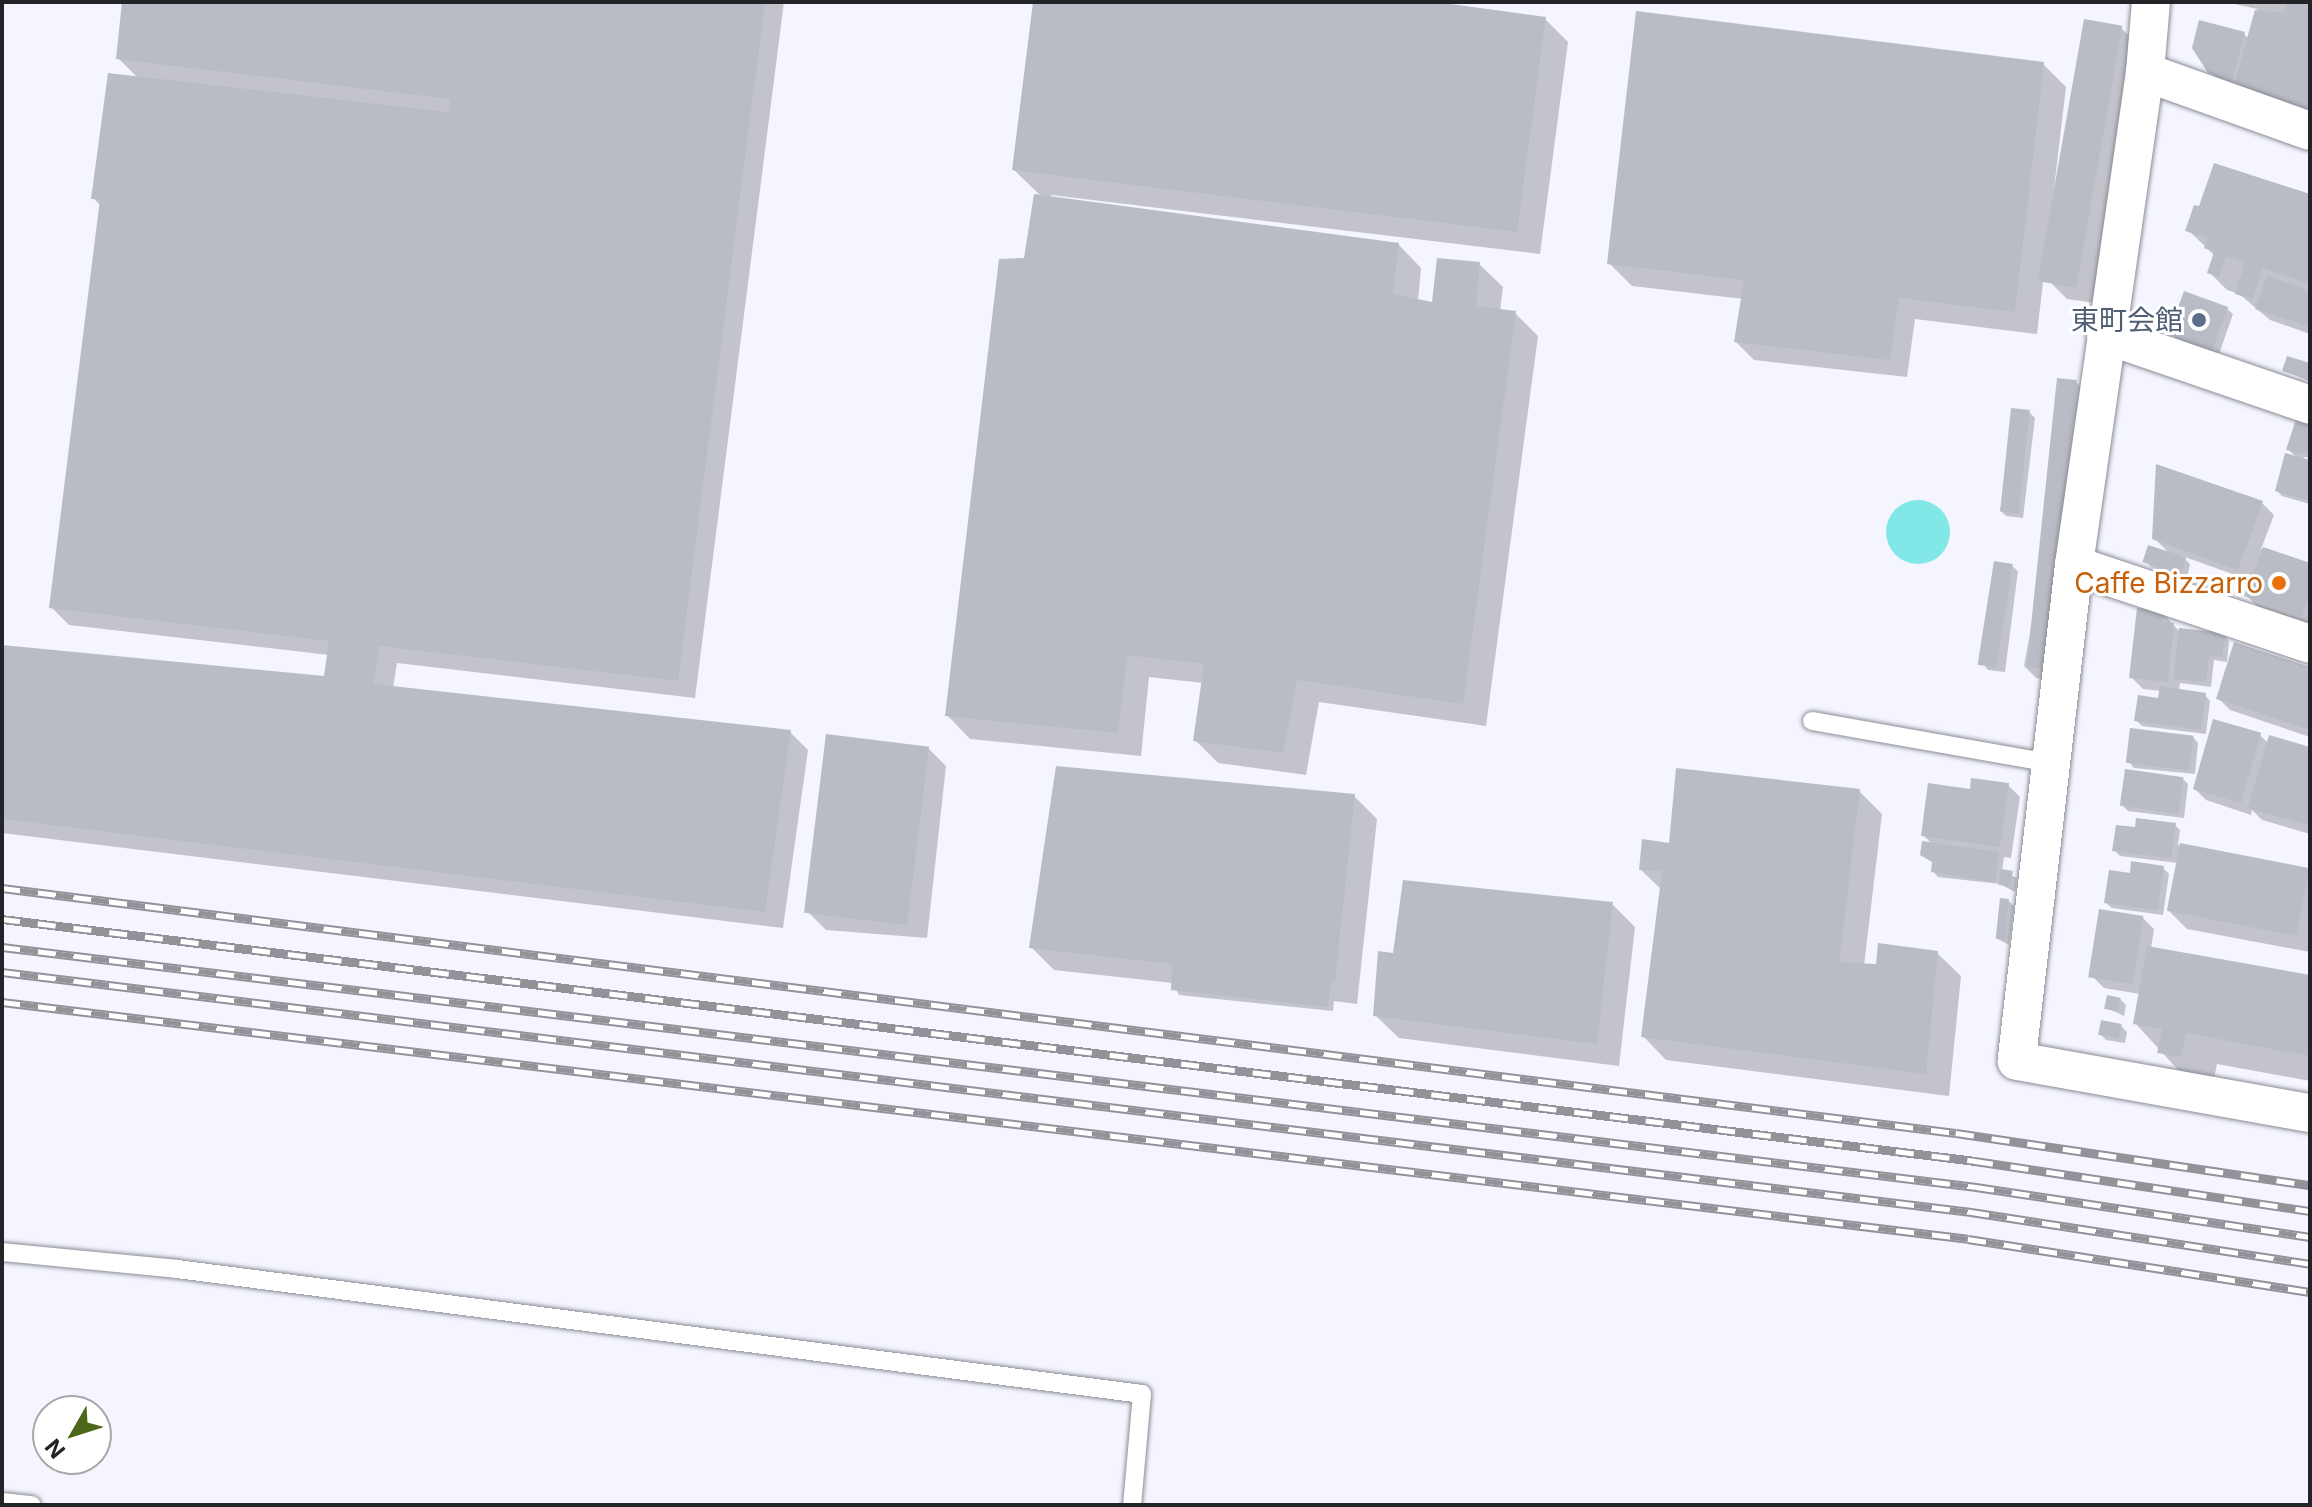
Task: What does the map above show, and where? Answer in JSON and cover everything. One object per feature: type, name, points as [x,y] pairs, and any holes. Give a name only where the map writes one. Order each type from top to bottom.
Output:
[{"type":"street","points":[[2151,2],[2145,72],[2074,565],[2017,1061],[2310,1113]]},
{"type":"street","points":[[2145,72],[2310,131]]},
{"type":"street","points":[[2106,335],[2310,405]]},
{"type":"street","points":[[2074,565],[2310,644]]},
{"type":"lane","points":[[1812,721],[2051,763]]},
{"type":"lane","points":[[2,1252],[177,1269],[1142,1394],[1132,1505]]},
{"type":"lane","points":[[2,1502],[32,1505]]},
{"type":"water","points":[[1918,500],[1936,506],[1944,514],[1950,532],[1944,550],[1936,558],[1918,564],[1900,558],[1892,550],[1886,532],[1892,514],[1900,506]]},
{"type":"building","points":[[122,2],[765,2],[678,681],[379,646],[374,684],[791,730],[765,912],[2,819],[2,645],[324,676],[329,641],[49,608],[100,199],[91,199],[108,73],[448,112],[450,99],[116,59]]},
{"type":"building","points":[[1033,2],[1436,2],[1546,17],[1517,232],[1012,170]]},
{"type":"building","points":[[2287,2],[2310,2],[2310,110],[2234,84],[2255,10],[2284,13]]},
{"type":"building","points":[[1636,11],[2044,62],[2015,312],[1899,298],[1890,360],[1734,342],[1744,280],[1607,264]]},
{"type":"building","points":[[2084,19],[2122,26],[2076,288],[2038,281]]},
{"type":"building","points":[[2199,20],[2245,32],[2232,82],[2208,73],[2192,48]]},
{"type":"building","points":[[2214,163],[2310,194],[2310,284],[2263,268],[2253,299],[2235,294],[2245,262],[2226,256],[2219,277],[2207,273],[2214,252],[2204,248],[2208,238],[2185,231],[2194,205],[2199,206]]},
{"type":"building","points":[[1034,194],[1399,243],[1393,294],[1432,302],[1437,258],[1480,262],[1476,306],[1516,311],[1463,704],[1297,680],[1283,753],[1193,741],[1204,664],[1127,655],[1118,733],[945,716],[999,259],[1024,258]]},
{"type":"building","points":[[2267,276],[2310,291],[2310,327],[2255,309]]},
{"type":"building","name":"東町会館","points":[[2184,291],[2228,307],[2212,350],[2168,334]]},
{"type":"building","points":[[2287,356],[2310,363],[2310,380],[2282,371]]},
{"type":"building","points":[[2057,378],[2077,380],[2046,669],[2027,667]]},
{"type":"building","points":[[2011,408],[2030,410],[2019,513],[2000,511]]},
{"type":"building","points":[[2297,416],[2310,420],[2310,455],[2286,450]]},
{"type":"building","points":[[2285,453],[2310,460],[2310,501],[2275,491]]},
{"type":"building","points":[[2156,464],[2263,501],[2238,570],[2152,539]]},
{"type":"building","points":[[2148,545],[2186,557],[2180,574],[2142,562]]},
{"type":"building","name":"Caffe Bizzarro","points":[[2263,547],[2310,563],[2310,593],[2302,616],[2244,596]]},
{"type":"building","points":[[1994,561],[2013,564],[1996,668],[1978,665]]},
{"type":"building","points":[[2137,608],[2164,611],[2163,622],[2174,623],[2168,682],[2129,678]]},
{"type":"building","points":[[2179,628],[2225,633],[2222,657],[2209,655],[2206,682],[2173,679]]},
{"type":"building","points":[[2234,642],[2310,667],[2310,730],[2216,699]]},
{"type":"building","points":[[2160,686],[2206,693],[2201,730],[2134,721],[2138,695],[2158,698]]},
{"type":"building","points":[[2213,719],[2261,733],[2241,803],[2193,789]]},
{"type":"building","points":[[2130,728],[2194,736],[2189,771],[2126,763]]},
{"type":"building","points":[[826,734],[929,747],[907,925],[804,913]]},
{"type":"building","points":[[2269,735],[2310,747],[2310,826],[2248,808]]},
{"type":"building","points":[[1056,766],[1355,794],[1335,981],[1331,981],[1328,1007],[1171,990],[1172,964],[1029,948]]},
{"type":"building","points":[[1676,768],[1860,789],[1839,962],[1876,964],[1878,943],[1938,951],[1926,1074],[1641,1037],[1662,871],[1639,870],[1642,839],[1669,843]]},
{"type":"building","points":[[2125,769],[2183,777],[2178,814],[2120,806]]},
{"type":"building","points":[[1971,778],[2009,783],[2000,847],[1921,836],[1928,783],[1970,789]]},
{"type":"building","points":[[2136,818],[2176,823],[2171,858],[2112,851],[2116,825],[2135,827]]},
{"type":"building","points":[[1922,841],[1999,852],[1995,882],[1931,872],[1932,862],[1920,855]]},
{"type":"building","points":[[2180,843],[2310,868],[2296,936],[2167,911]]},
{"type":"building","points":[[2131,861],[2164,866],[2158,910],[2104,903],[2109,870],[2130,873]]},
{"type":"building","points":[[2001,869],[2013,871],[2010,887],[1998,885]]},
{"type":"building","points":[[1403,880],[1613,902],[1597,1044],[1373,1016],[1378,951],[1393,953]]},
{"type":"building","points":[[2000,898],[2009,899],[2005,940],[1996,939]]},
{"type":"building","points":[[2099,909],[2143,916],[2133,984],[2088,977]]},
{"type":"building","points":[[2147,946],[2310,975],[2310,1056],[2186,1033],[2181,1057],[2157,1053],[2162,1029],[2133,1024]]},
{"type":"building","points":[[2107,995],[2121,998],[2118,1012],[2104,1009]]},
{"type":"building","points":[[2101,1020],[2122,1024],[2119,1039],[2098,1035]]},
{"type":"railway","points":[[2,888],[1956,1133],[2310,1185]]},
{"type":"railway","points":[[2,919],[1975,1161],[2310,1211]]},
{"type":"railway","points":[[2,947],[1976,1187],[2310,1237]]},
{"type":"railway","points":[[2,972],[1971,1212],[2310,1264]]},
{"type":"railway","points":[[2,1002],[1968,1239],[2310,1292]]},
{"type":"place","name":"東町会館","points":[[2199,320]]},
{"type":"place","name":"Caffe Bizzarro","points":[[2279,583]]}]
